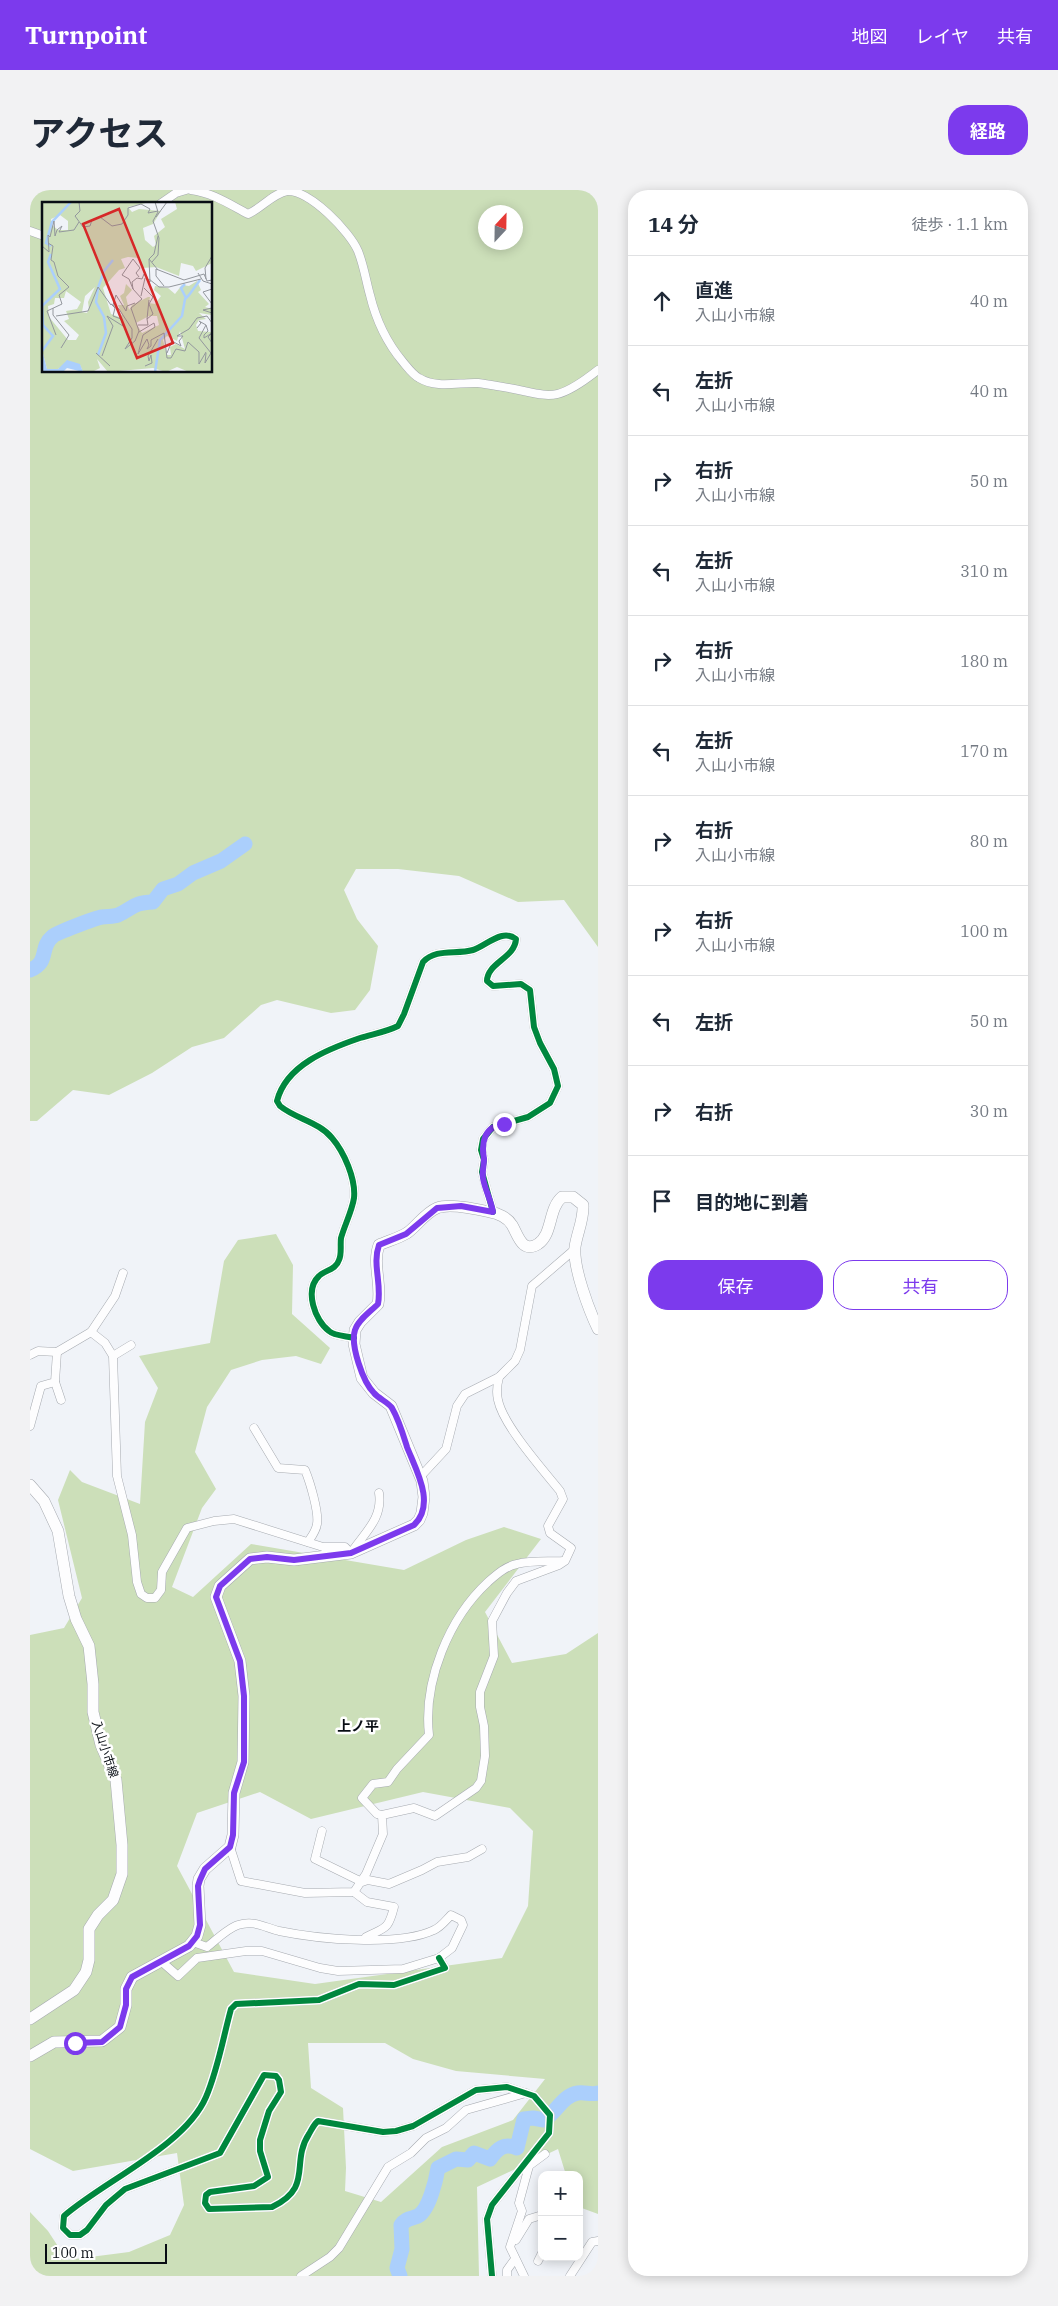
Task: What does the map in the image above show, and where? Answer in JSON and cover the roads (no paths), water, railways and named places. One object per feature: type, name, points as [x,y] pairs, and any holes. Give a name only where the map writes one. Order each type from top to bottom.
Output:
[{"type":"main road","points":[[30,2056],[54,2042],[102,2042],[120,2027],[126,2005],[126,1989],[132,1977],[189,1946],[197,1936],[200,1925],[198,1886],[205,1869],[230,1847],[233,1835],[234,1793],[244,1762],[244,1696],[240,1661],[216,1597],[220,1586],[250,1559],[267,1557],[294,1560],[351,1553],[414,1525],[419,1520],[424,1497],[420,1477],[391,1406],[374,1393],[362,1378],[354,1338],[355,1330],[360,1322],[378,1304],[379,1281],[375,1255],[379,1245],[406,1234],[437,1208],[461,1206],[493,1212],[504,1218],[512,1225],[519,1241],[526,1246],[533,1246],[539,1244],[546,1234],[557,1201],[562,1197],[573,1197],[583,1205],[575,1250],[580,1281],[598,1329]]},
{"type":"main road","name":"入山小市線","points":[[30,1485],[44,1501],[58,1531],[69,1596],[76,1619],[88,1646],[93,1684],[93,1712],[101,1745],[116,1780],[122,1845],[122,1874],[113,1900],[98,1915],[89,1929],[89,1960],[86,1972],[74,1990],[30,2019]]},
{"type":"street","points":[[163,202],[176,192],[186,190]]},
{"type":"street","points":[[191,190],[229,202],[248,214],[259,209],[276,195],[288,190],[310,197],[323,207],[349,235],[358,250],[370,296],[381,328],[395,352],[414,375],[431,384],[478,383],[514,389],[540,396],[552,396],[577,387],[598,370]]},
{"type":"street","points":[[30,231],[42,235]]},
{"type":"street","points":[[354,1338],[330,1332],[320,1320],[314,1308],[313,1294],[314,1282],[318,1276],[333,1268],[340,1259],[341,1240],[354,1200],[352,1180],[334,1139],[318,1127],[280,1106],[277,1101],[278,1095],[292,1072],[338,1046],[398,1026],[423,962],[430,956],[471,951],[500,936],[510,935],[516,939],[515,945],[508,955],[490,971],[487,982],[493,986],[521,984],[530,990],[531,1015],[536,1035],[554,1069],[558,1086],[550,1103],[528,1117],[494,1127],[483,1140],[481,1150],[484,1160],[482,1172],[493,1212]]},
{"type":"street","points":[[420,1477],[446,1449],[460,1399],[469,1390],[499,1377],[515,1361],[520,1350],[532,1286],[575,1250]]},
{"type":"street","points":[[30,1355],[38,1351],[57,1352],[90,1332],[115,1296],[123,1273]]},
{"type":"street","points":[[90,1332],[105,1343],[113,1356],[118,1476],[132,1535],[137,1582],[141,1594],[146,1598],[155,1598],[161,1590],[162,1572],[187,1528],[214,1521],[234,1519],[323,1547],[345,1547],[351,1553],[365,1537],[378,1513],[379,1492]]},
{"type":"street","points":[[113,1356],[131,1345]]},
{"type":"street","points":[[57,1352],[55,1382],[60,1400]]},
{"type":"street","points":[[499,1377],[496,1390],[500,1408],[521,1441],[560,1491],[563,1499],[548,1526],[550,1533],[571,1548],[564,1561],[559,1566],[516,1581],[507,1593],[492,1621],[494,1656],[480,1692],[485,1756],[481,1781],[476,1788],[435,1816],[414,1808],[382,1815],[377,1814],[362,1798],[374,1784],[388,1782],[429,1734],[427,1714],[433,1680],[459,1615],[473,1596],[498,1573],[516,1564],[564,1561]]},
{"type":"street","points":[[30,1426],[41,1386],[55,1382]]},
{"type":"street","points":[[254,1428],[278,1468],[305,1470],[310,1480],[318,1522],[308,1542]]},
{"type":"street","points":[[354,1892],[362,1882],[382,1834],[382,1815]]},
{"type":"street","points":[[322,1832],[314,1858],[362,1882],[368,1880],[389,1884],[436,1862],[468,1857],[482,1849]]},
{"type":"street","points":[[230,1847],[241,1881],[305,1893],[354,1892],[367,1902],[394,1907],[390,1923],[377,1934],[364,1939]]},
{"type":"street","points":[[162,1962],[178,1976],[197,1958],[246,1951],[262,1951],[320,1968],[338,1970],[403,1969],[439,1958],[452,1948],[463,1926],[462,1920],[451,1915],[436,1929],[412,1937],[386,1940],[278,1930],[258,1923],[238,1925],[207,1947],[193,1942]]},
{"type":"street","points":[[439,1958],[445,1968],[394,1985],[359,1984],[319,2000],[236,2004],[231,2009],[206,2097],[198,2113],[179,2133],[64,2216],[63,2228],[70,2235],[80,2235],[87,2230],[106,2205],[125,2189],[220,2153],[264,2074],[276,2076],[281,2092],[269,2111],[260,2140],[260,2151],[268,2177],[254,2186],[210,2192],[206,2195],[205,2199],[209,2209],[262,2208],[272,2207],[281,2203],[299,2182],[302,2144],[318,2121],[383,2132],[396,2131],[412,2126],[476,2090],[507,2087],[534,2096],[550,2115],[550,2126],[546,2139],[534,2150],[492,2205],[487,2219],[492,2276]]},
{"type":"street","points":[[301,2276],[330,2257],[339,2248],[388,2168],[411,2153],[426,2138],[446,2128],[466,2110],[526,2093]]},
{"type":"street","points":[[518,2173],[545,2154]]},
{"type":"street","points":[[524,2276],[510,2247],[522,2211],[520,2203],[529,2166]]},
{"type":"street","points":[[513,2240],[516,2240],[529,2219],[539,2216]]},
{"type":"street","points":[[570,2276],[592,2242],[598,2241]]},
{"type":"street","points":[[507,2276],[507,2270],[515,2259]]},
{"type":"waterway","points":[[30,970],[40,963],[48,941],[55,935],[98,918],[118,915],[137,904],[153,902],[163,889],[178,884],[193,873],[221,861],[245,844]]},
{"type":"waterway","points":[[400,2276],[397,2268],[402,2249],[401,2225],[422,2213],[436,2180],[438,2168],[456,2159],[468,2160],[474,2153],[490,2159],[505,2146],[517,2148],[524,2119],[544,2120],[573,2094],[598,2093]]},
{"type":"district","name":"上ノ平","points":[[358,1726]]}]
